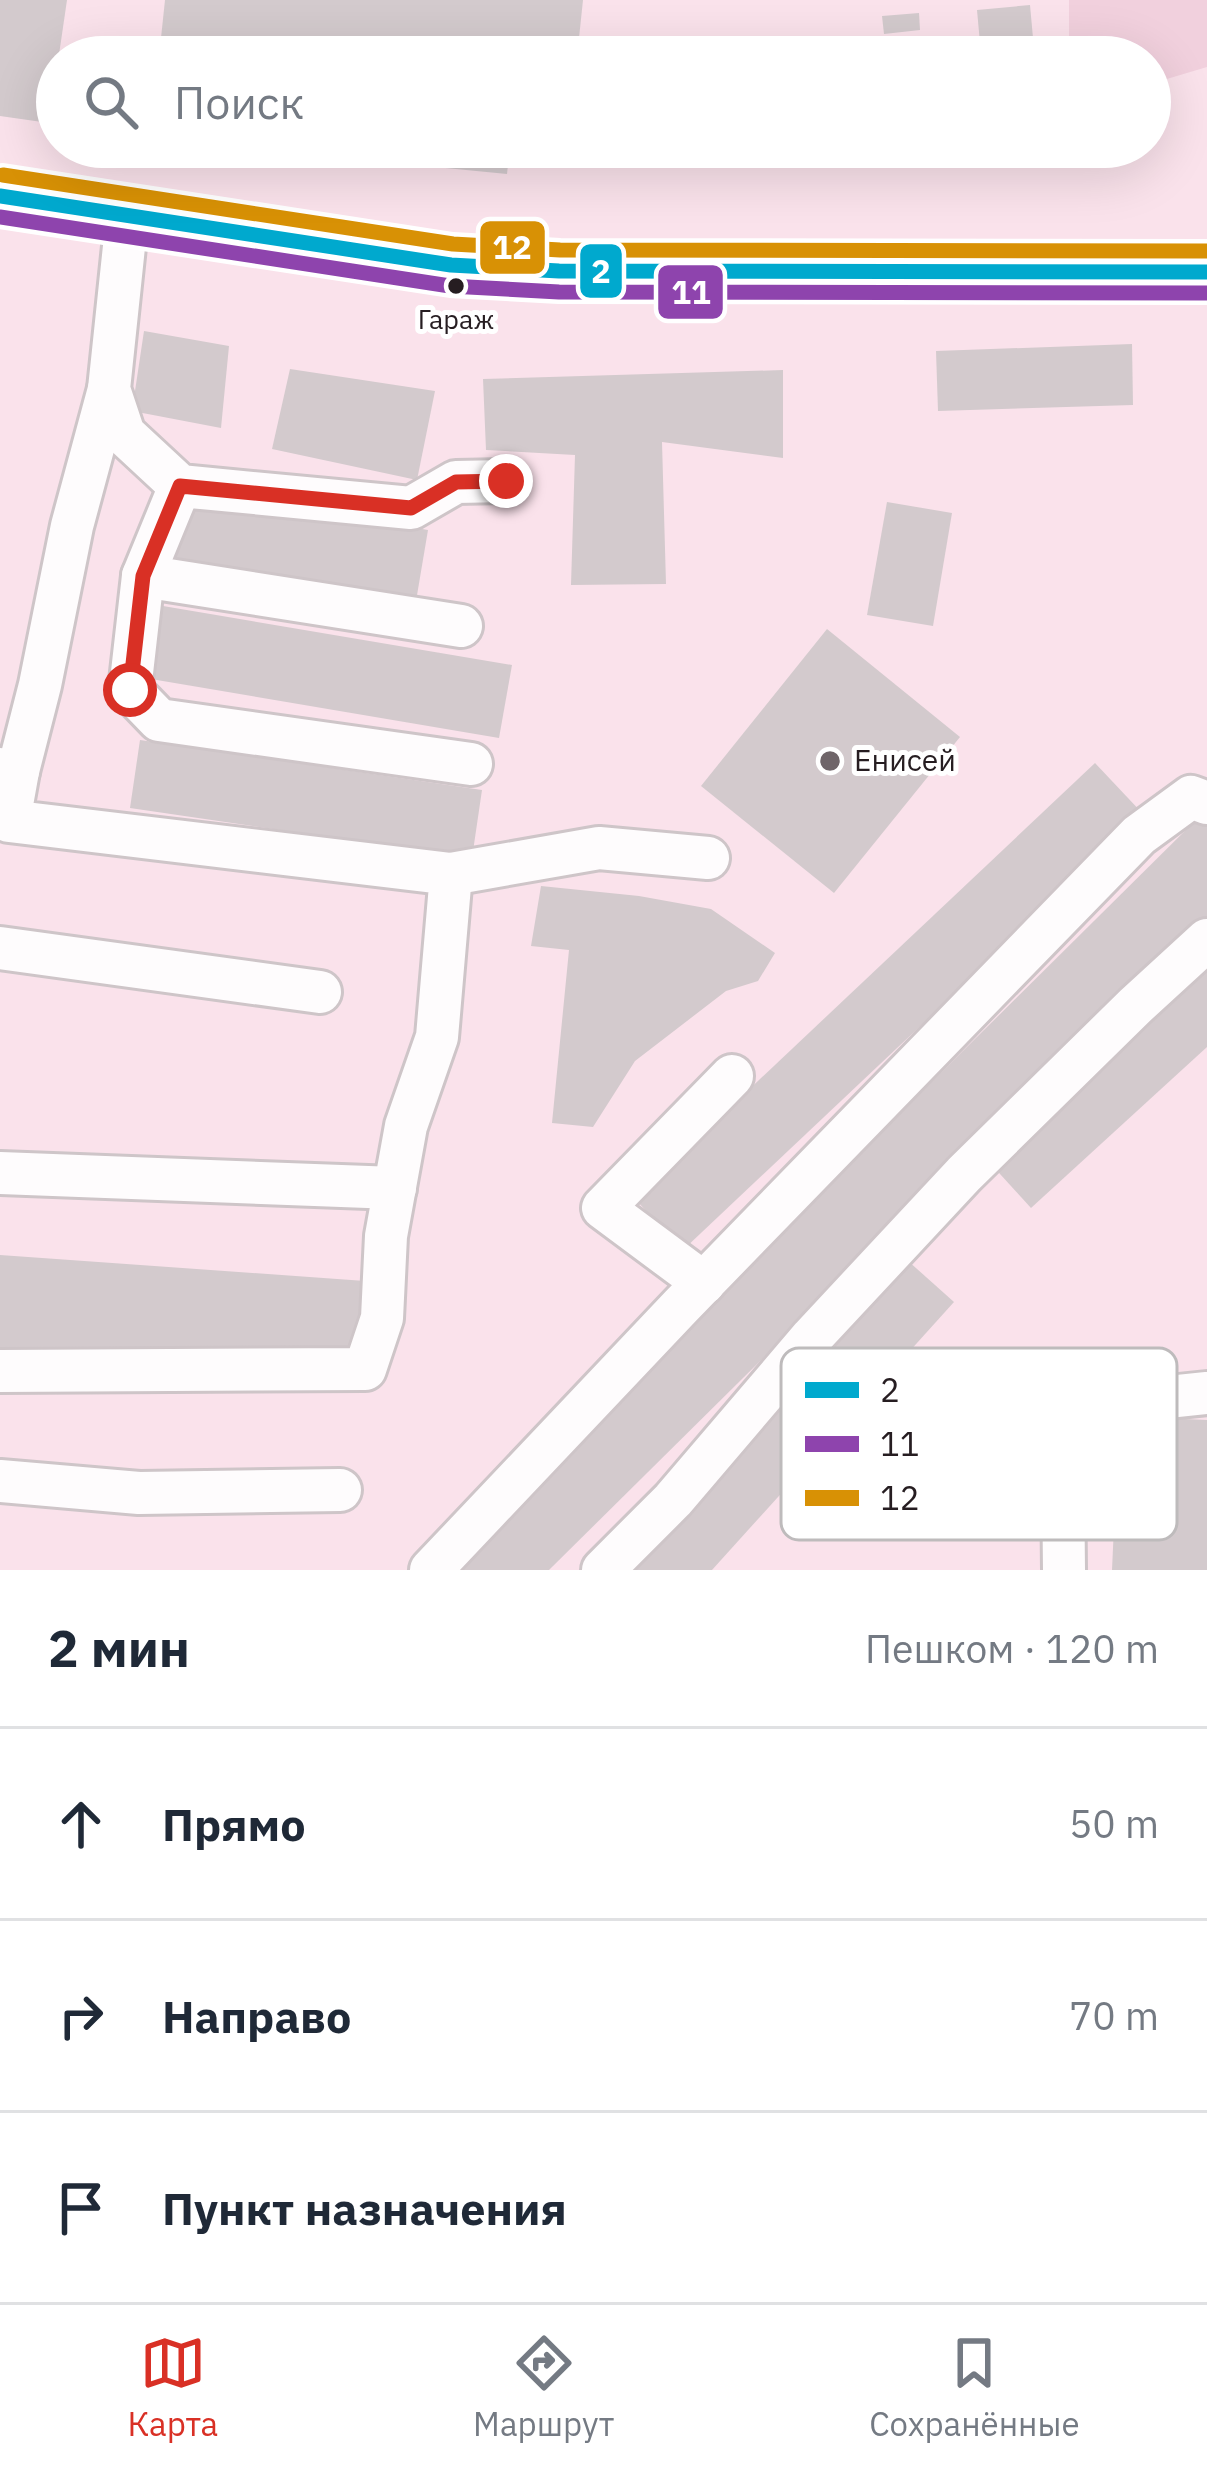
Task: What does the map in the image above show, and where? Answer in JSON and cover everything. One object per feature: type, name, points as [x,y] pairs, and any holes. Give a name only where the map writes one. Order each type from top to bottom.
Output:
[{"type":"street","points":[[0,196],[451,265],[1207,272]]},
{"type":"street","points":[[127,218],[109,389],[72,526],[40,685],[9,770],[9,821],[451,874],[599,848],[708,858]]},
{"type":"street","points":[[109,389],[124,434],[180,486],[411,508],[456,482],[506,481]]},
{"type":"street","points":[[180,486],[143,576],[130,690],[159,721],[471,764]]},
{"type":"street","points":[[143,576],[461,626]]},
{"type":"street","points":[[430,1570],[1138,835],[1191,797],[1207,803]]},
{"type":"street","points":[[0,1371],[365,1369],[382,1318],[386,1236],[406,1126],[437,1037],[451,874]]},
{"type":"street","points":[[802,1348],[964,1174],[1207,940]]},
{"type":"street","points":[[0,947],[320,992]]},
{"type":"street","points":[[704,1283],[603,1208],[732,1076]]},
{"type":"street","points":[[0,1173],[394,1188]]},
{"type":"street","points":[[603,1570],[673,1500],[781,1373]]},
{"type":"street","points":[[1177,1396],[1207,1393]]},
{"type":"street","points":[[0,1481],[140,1493],[340,1490]]},
{"type":"street","points":[[1064,1540],[1064,1570]]},
{"type":"shaded area","points":[[0,0],[1207,0],[1207,1570],[0,1570]]},
{"type":"shaded area","points":[[1069,0],[1207,0],[1207,67],[1171,78],[1171,36],[1069,36]]},
{"type":"building","points":[[0,0],[67,0],[62,36],[36,36],[36,121],[0,116]]},
{"type":"building","points":[[165,0],[583,0],[579,36],[161,36]]},
{"type":"building","points":[[1030,5],[1033,36],[979,36],[977,10]]},
{"type":"building","points":[[919,13],[920,30],[884,34],[882,16]]},
{"type":"building","points":[[446,168],[508,168],[507,174]]},
{"type":"building","points":[[144,331],[229,346],[221,428],[132,411]]},
{"type":"building","points":[[1132,344],[1133,405],[938,411],[936,351]]},
{"type":"building","points":[[290,369],[435,391],[417,480],[272,449]]},
{"type":"building","points":[[783,370],[783,458],[662,442],[666,584],[571,585],[575,455],[486,450],[483,379]]},
{"type":"building","points":[[179,486],[428,530],[414,613],[164,569]]},
{"type":"building","points":[[887,502],[952,513],[933,626],[867,615]]},
{"type":"building","points":[[163,606],[512,665],[499,738],[151,679]]},
{"type":"building","name":"Енисей","points":[[827,629],[960,737],[834,893],[701,786]]},
{"type":"building","points":[[140,740],[482,790],[472,858],[130,808]]},
{"type":"building","points":[[1095,763],[1144,815],[683,1250],[634,1198]]},
{"type":"building","points":[[1207,809],[1207,919],[549,1570],[439,1570]]},
{"type":"building","points":[[541,886],[711,909],[775,953],[758,981],[726,991],[635,1061],[593,1127],[552,1123],[569,950],[531,946]]},
{"type":"building","points":[[1207,966],[1207,1047],[1031,1208],[990,1163]]},
{"type":"building","points":[[0,1255],[365,1281],[359,1372],[0,1347]]},
{"type":"building","points":[[907,1260],[954,1302],[912,1348],[827,1348]]},
{"type":"building","points":[[781,1399],[781,1494],[712,1570],[626,1570]]},
{"type":"building","points":[[1177,1419],[1207,1420],[1207,1570],[1112,1570],[1113,1540],[1177,1540]]},
{"type":"transit line","name":"12","points":[[3,175],[453,244],[560,250],[1207,251]]},
{"type":"transit line","name":"2","points":[[0,196],[451,265],[559,271],[1207,272]]},
{"type":"transit line","name":"11","points":[[0,217],[450,286],[559,292],[1207,293]]},
{"type":"place","name":"Гараж","points":[[456,286]]},
{"type":"place","name":"Енисей","points":[[830,761]]},
{"type":"route","points":[[130,690],[143,576],[180,486],[411,508],[456,482],[506,481]]}]
